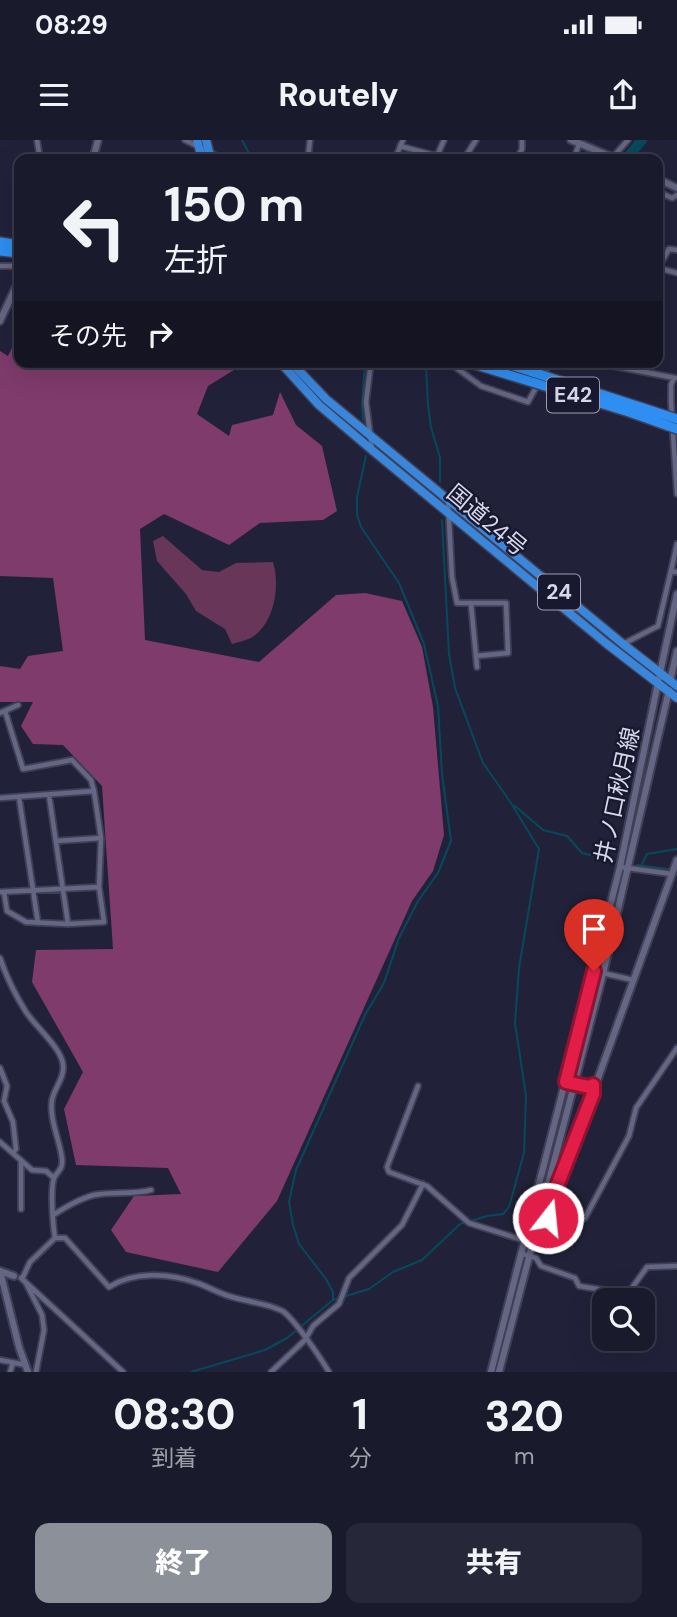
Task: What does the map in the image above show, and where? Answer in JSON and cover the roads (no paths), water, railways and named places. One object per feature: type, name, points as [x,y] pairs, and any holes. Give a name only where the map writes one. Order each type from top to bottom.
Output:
[{"type":"highway","name":"国道24号","points":[[285,368],[319,405],[372,450],[677,698]]},
{"type":"highway","name":"国道24号","points":[[297,368],[326,399],[371,437],[674,684]]},
{"type":"highway","name":"E42","points":[[486,368],[629,412],[676,431]]},
{"type":"highway","name":"E42","points":[[520,368],[677,419]]},
{"type":"main road","points":[[571,140],[605,154]]},
{"type":"main road","points":[[0,321],[14,291]]},
{"type":"main road","name":"井ノ口秋月線","points":[[499,1372],[526,1255],[525,1241],[620,867],[677,594]]},
{"type":"main road","name":"井ノ口秋月線","points":[[491,1372],[526,1255],[534,1242],[575,1084],[629,870],[668,692],[674,684],[677,652]]},
{"type":"main road","points":[[566,1082],[589,1087],[597,1081],[677,860]]},
{"type":"main road","points":[[0,1271],[21,1279]]},
{"type":"main road","points":[[0,1271],[27,1368]]},
{"type":"street","points":[[185,140],[198,144]]},
{"type":"street","points":[[397,154],[402,140]]},
{"type":"street","points":[[576,154],[579,144]]},
{"type":"street","points":[[400,146],[430,154]]},
{"type":"street","points":[[663,259],[669,249],[677,250]]},
{"type":"street","points":[[370,368],[366,402],[372,450]]},
{"type":"street","points":[[456,368],[481,386],[528,402],[547,368]]},
{"type":"street","points":[[634,368],[676,378],[671,395],[676,431],[677,494]]},
{"type":"street","points":[[448,501],[452,577],[457,602],[506,603],[508,653],[476,656]]},
{"type":"street","points":[[622,644],[658,626],[674,572],[677,544]]},
{"type":"street","points":[[471,604],[477,667]]},
{"type":"street","points":[[18,705],[2,712],[23,769],[72,760],[91,780],[101,838],[99,887],[104,922],[68,925],[26,922],[6,911],[2,892],[99,887]]},
{"type":"street","points":[[0,798],[94,791]]},
{"type":"street","points":[[49,795],[68,925]]},
{"type":"street","points":[[19,797],[38,923]]},
{"type":"street","points":[[56,841],[101,838]]},
{"type":"street","points":[[620,867],[672,874]]},
{"type":"street","points":[[0,958],[25,1011],[43,1036],[57,1049],[63,1063],[63,1073],[52,1100],[62,1160],[62,1170],[54,1178],[55,1238]]},
{"type":"street","points":[[594,971],[633,980]]},
{"type":"street","points":[[539,1216],[585,1218],[629,1136],[636,1108],[677,1048]]},
{"type":"street","points":[[0,1068],[7,1086],[4,1101],[13,1122],[16,1149],[13,1153]]},
{"type":"street","points":[[548,1218],[557,1186],[593,1094],[593,1085]]},
{"type":"street","points":[[418,1086],[387,1167],[388,1172],[424,1184],[469,1223],[534,1242]]},
{"type":"street","points":[[0,1142],[32,1170],[46,1171],[54,1178]]},
{"type":"street","points":[[21,1160],[21,1209]]},
{"type":"street","points":[[271,1372],[313,1326],[342,1301],[349,1278],[401,1225],[424,1184]]},
{"type":"street","points":[[53,1215],[70,1204],[95,1195],[140,1193],[151,1189]]},
{"type":"street","points":[[21,1279],[30,1262],[55,1238],[65,1238],[109,1287],[118,1281],[149,1276],[179,1277],[200,1283],[220,1294],[280,1310],[329,1372]]},
{"type":"street","points":[[526,1255],[536,1258],[541,1266],[575,1278],[579,1286],[622,1293],[629,1292],[647,1267],[677,1266]]},
{"type":"street","points":[[21,1279],[42,1315],[44,1330],[36,1372]]},
{"type":"street","points":[[21,1279],[123,1372]]},
{"type":"street","points":[[0,1360],[27,1368]]},
{"type":"street","points":[[10,1372],[13,1363]]},
{"type":"waterway","points":[[242,140],[249,154]]},
{"type":"waterway","points":[[630,154],[642,140]]},
{"type":"waterway","points":[[363,420],[365,368]]},
{"type":"waterway","points":[[426,368],[431,427],[440,458],[440,482]]},
{"type":"waterway","points":[[333,1299],[333,1292],[326,1279],[299,1244],[293,1225],[289,1202],[296,1170],[365,1015],[384,983],[399,938],[418,901],[438,873],[451,841],[442,774],[438,706],[424,644],[399,583],[361,527],[357,515],[357,497],[366,456]]},
{"type":"waterway","points":[[191,1372],[265,1350],[287,1338],[333,1300],[369,1289],[393,1272],[422,1260],[460,1224],[503,1214],[509,1207],[524,1153],[526,1096],[515,1023],[519,968],[539,849],[483,763],[455,688],[449,654],[442,520]]},
{"type":"waterway","points":[[515,806],[543,830],[567,836],[582,853],[615,861]]},
{"type":"waterway","points":[[641,866],[647,854],[677,849]]},
{"type":"waterway","points":[[637,865],[677,870]]}]
